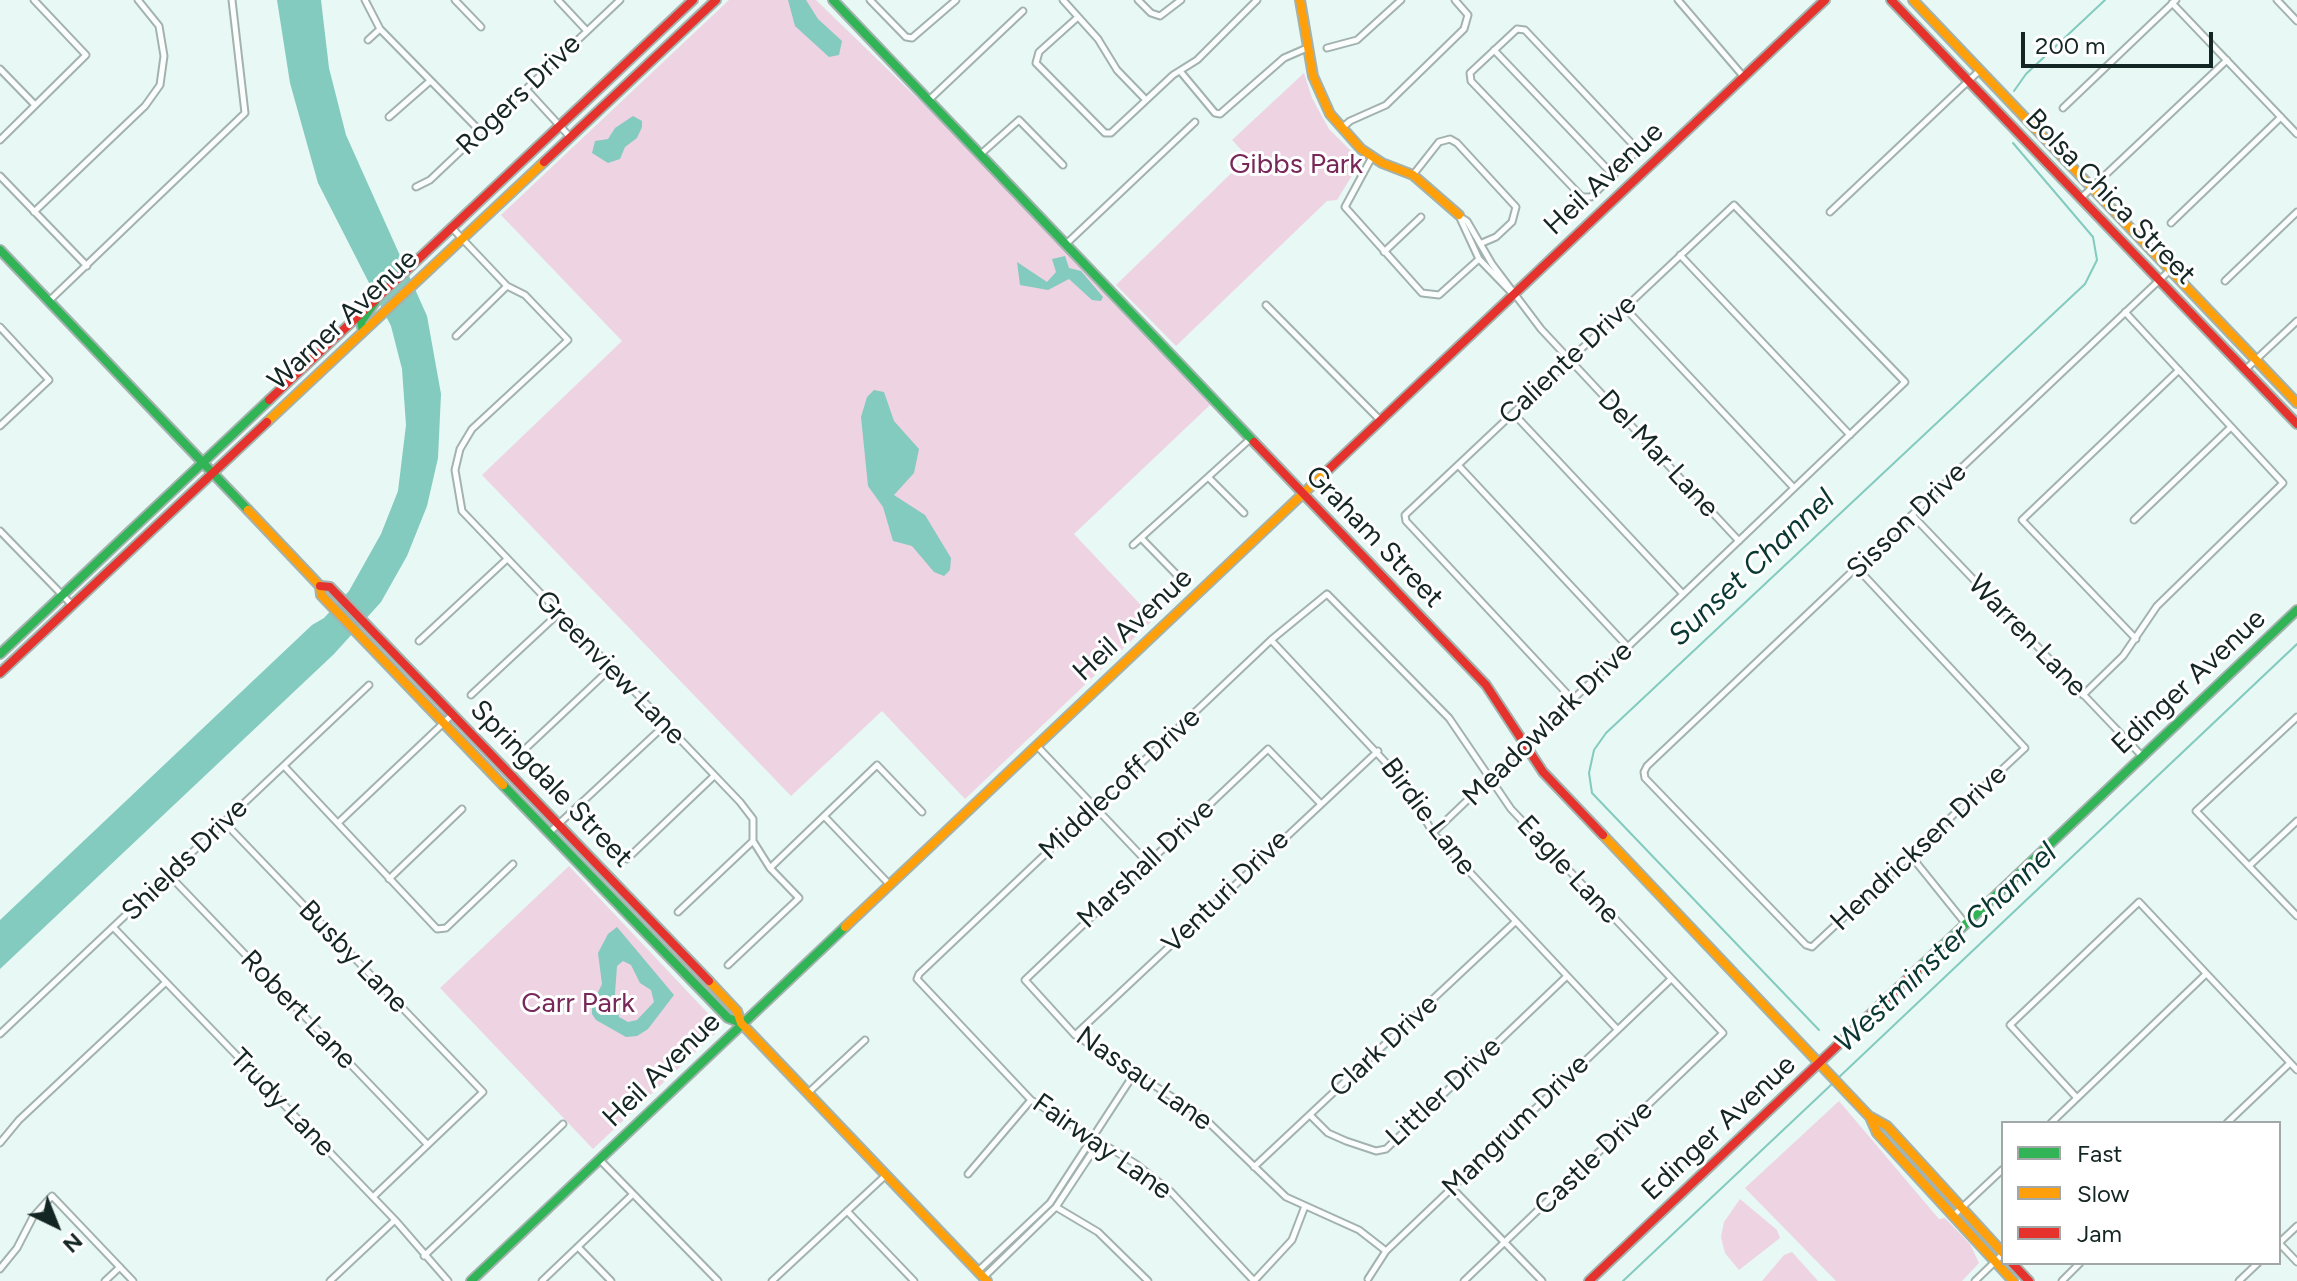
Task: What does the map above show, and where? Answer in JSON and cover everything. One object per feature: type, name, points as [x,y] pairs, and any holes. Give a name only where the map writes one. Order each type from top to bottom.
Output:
[{"type":"main road","name":"Warner Avenue","points":[[0,654],[693,0]]},
{"type":"main road","name":"Warner Avenue","points":[[0,673],[716,0]]},
{"type":"main road","name":"Graham Street","points":[[833,0],[982,153],[1249,440],[1486,685],[1506,710],[1543,772],[1869,1116],[1887,1126],[2001,1252]]},
{"type":"main road","points":[[1300,0],[1307,48],[1322,102],[1341,128],[1372,157],[1413,175],[1446,200],[1459,215]]},
{"type":"main road","name":"Heil Avenue","points":[[471,1281],[1825,0]]},
{"type":"main road","name":"Bolsa Chica Street","points":[[1891,0],[2297,424]]},
{"type":"main road","name":"Bolsa Chica Street","points":[[1913,0],[2297,403]]},
{"type":"main road","name":"Springdale Street","points":[[0,250],[320,586],[321,595],[728,1018],[741,1023],[983,1276]]},
{"type":"main road","points":[[363,331],[361,322],[377,298]]},
{"type":"main road","points":[[322,351],[331,361]]},
{"type":"main road","points":[[113,566],[120,552],[144,528],[141,522]]},
{"type":"main road","name":"Springdale Street","points":[[320,586],[330,587],[559,823],[737,1011],[741,1023]]},
{"type":"main road","name":"Edinger Avenue","points":[[1589,1281],[2297,610]]},
{"type":"main road","name":"Graham Street","points":[[1869,1116],[1877,1133],[2013,1281]]},
{"type":"main road","points":[[2014,1265],[2029,1281]]},
{"type":"street","points":[[0,140],[86,55],[34,0]]},
{"type":"street","points":[[34,212],[145,106],[160,85],[164,56],[159,26],[138,0]]},
{"type":"street","points":[[49,301],[245,113],[232,0]]},
{"type":"street","points":[[365,0],[380,29],[481,132]]},
{"type":"street","points":[[455,0],[481,27]]},
{"type":"street","points":[[558,0],[587,31]]},
{"type":"street","name":"Rogers Drive","points":[[416,187],[430,180],[620,0]]},
{"type":"street","points":[[870,0],[906,37],[912,38],[956,0]]},
{"type":"street","points":[[1063,0],[1098,39],[1117,70],[1146,100]]},
{"type":"street","points":[[1138,0],[1151,13],[1160,16],[1181,0]]},
{"type":"street","points":[[1078,17],[1039,52],[1036,63],[1105,133],[1111,133],[1180,71],[1197,60],[1257,0]]},
{"type":"street","points":[[1327,48],[1357,40],[1401,0]]},
{"type":"street","points":[[1341,128],[1386,105],[1468,22],[1468,15],[1455,0]]},
{"type":"street","points":[[1678,0],[1744,77]]},
{"type":"street","points":[[2277,0],[2297,21]]},
{"type":"street","points":[[2063,108],[2174,2],[2297,134]]},
{"type":"street","points":[[930,99],[1023,11]]},
{"type":"street","points":[[368,40],[380,29]]},
{"type":"street","points":[[1517,29],[1525,30],[1638,150],[1591,197],[1582,197],[1471,81],[1470,73],[1494,50],[1517,29]]},
{"type":"street","points":[[1180,71],[1220,114],[1284,58],[1307,48]]},
{"type":"street","points":[[1494,50],[1614,176]]},
{"type":"street","points":[[2081,198],[2227,60]]},
{"type":"street","points":[[0,69],[35,105]]},
{"type":"street","points":[[1830,212],[1979,71]]},
{"type":"street","points":[[389,117],[430,81]]},
{"type":"street","points":[[526,89],[570,137]]},
{"type":"street","points":[[2171,223],[2281,117]]},
{"type":"street","points":[[982,153],[1019,120],[1063,165]]},
{"type":"street","points":[[1065,245],[1195,122]]},
{"type":"street","points":[[1413,175],[1435,146],[1450,139],[1515,204],[1516,213],[1496,237],[1482,243]]},
{"type":"street","points":[[1372,157],[1345,207],[1422,293],[1439,295],[1479,259]]},
{"type":"street","points":[[0,176],[87,266]]},
{"type":"street","points":[[1600,189],[1612,202]]},
{"type":"street","name":"Caliente Drive","points":[[1573,700],[1406,521],[1405,515],[1731,205],[1905,382]]},
{"type":"street","points":[[2225,281],[2297,212]]},
{"type":"street","points":[[1459,215],[1482,243],[1514,295]]},
{"type":"street","points":[[1459,215],[1479,259],[1514,295]]},
{"type":"street","points":[[1384,253],[1421,217]]},
{"type":"street","points":[[452,228],[507,286],[456,336]]},
{"type":"street","points":[[1680,255],[1850,435]]},
{"type":"street","name":"Sisson Drive","points":[[1812,947],[1806,945],[1645,778],[1644,772],[2170,269]]},
{"type":"street","name":"Greenview Lane","points":[[507,286],[525,295],[568,340],[472,429],[460,449],[455,470],[455,489],[462,511],[753,819],[753,841],[770,868],[799,898],[728,965]]},
{"type":"street","name":"Del Mar Lane","points":[[1514,295],[1569,360],[1739,541]]},
{"type":"street","points":[[1266,305],[1381,421]]},
{"type":"street","points":[[1624,307],[1794,488]]},
{"type":"street","points":[[2083,695],[2136,639],[2157,606],[2283,483],[2125,312]]},
{"type":"street","points":[[2246,369],[2297,321]]},
{"type":"street","points":[[0,327],[49,380],[0,426]]},
{"type":"street","points":[[2136,639],[2022,520],[2179,370]]},
{"type":"street","name":"Meadowlark Drive","points":[[1433,833],[1905,382]]},
{"type":"street","points":[[1513,413],[1683,594]]},
{"type":"street","points":[[2134,520],[2231,427]]},
{"type":"street","points":[[1133,545],[1249,440]]},
{"type":"street","points":[[1458,465],[1628,647]]},
{"type":"street","points":[[1209,478],[1244,513]]},
{"type":"street","name":"Warren Lane","points":[[1912,515],[2142,757]]},
{"type":"street","points":[[0,531],[72,605]]},
{"type":"street","points":[[1142,539],[1178,576]]},
{"type":"street","points":[[419,641],[506,560]]},
{"type":"street","name":"Hendricksen Drive","points":[[1812,947],[2025,748],[1857,568]]},
{"type":"street","name":"Middlecoff Drive","points":[[917,979],[1271,640],[1327,594]]},
{"type":"street","name":"Eagle Lane","points":[[1327,594],[1449,718],[1511,809],[1723,1033]]},
{"type":"street","points":[[471,695],[558,614]]},
{"type":"street","name":"Birdie Lane","points":[[1271,640],[1378,751],[1404,782],[1433,833],[1514,923],[1617,1029]]},
{"type":"street","points":[[524,750],[610,669]]},
{"type":"street","name":"Shields Drive","points":[[0,1034],[369,685]]},
{"type":"street","points":[[338,823],[453,714]]},
{"type":"street","points":[[2297,717],[2196,811],[2297,916]]},
{"type":"street","points":[[550,832],[665,725]]},
{"type":"street","points":[[1037,746],[1148,863]]},
{"type":"street","name":"Marshall Drive","points":[[1025,980],[1268,749],[1320,803]]},
{"type":"street","name":"Venturi Drive","points":[[1075,1035],[1378,751]]},
{"type":"street","points":[[770,868],[877,765],[922,812]]},
{"type":"street","points":[[284,766],[442,931],[513,864]]},
{"type":"street","points":[[627,859],[714,776]]},
{"type":"street","points":[[389,879],[462,809]]},
{"type":"street","points":[[824,816],[889,884]]},
{"type":"street","points":[[2249,866],[2297,821]]},
{"type":"street","name":"Busby Lane","points":[[224,822],[483,1092],[427,1144]]},
{"type":"street","points":[[678,912],[753,841]]},
{"type":"street","points":[[1911,856],[1966,924]]},
{"type":"street","name":"Robert Lane","points":[[169,875],[427,1144]]},
{"type":"street","points":[[2077,1098],[2010,1025],[2139,902],[2297,1070]]},
{"type":"street","name":"Clark Drive","points":[[1254,1167],[1514,923]]},
{"type":"street","name":"Trudy Lane","points":[[114,928],[395,1220],[447,1281]]},
{"type":"street","points":[[2053,1121],[2206,974]]},
{"type":"street","name":"Littler Drive","points":[[1311,1116],[1328,1133],[1346,1141],[1376,1151],[1386,1149],[1566,977]]},
{"type":"street","name":"Fairway Lane","points":[[917,979],[1031,1100],[1136,1164],[1171,1192],[1254,1281]]},
{"type":"street","name":"Mangrum Drive","points":[[1368,1279],[1386,1251],[1671,979]]},
{"type":"street","name":"Nassau Lane","points":[[1025,980],[1075,1035],[1202,1116],[1275,1188],[1305,1206],[1359,1230],[1386,1251]]},
{"type":"street","points":[[0,1143],[19,1120],[166,982]]},
{"type":"street","name":"Castle Drive","points":[[1464,1281],[1723,1033]]},
{"type":"street","points":[[808,1093],[865,1040]]},
{"type":"street","points":[[2229,1121],[2290,1063]]},
{"type":"street","points":[[983,1276],[1053,1205],[1134,1074]]},
{"type":"street","points":[[968,1174],[1031,1100]]},
{"type":"street","points":[[424,1256],[563,1124]]},
{"type":"street","points":[[373,1197],[427,1144]]},
{"type":"street","points":[[600,1160],[718,1281]]},
{"type":"street","points":[[1953,1216],[2001,1171]]},
{"type":"street","points":[[772,1281],[886,1175]]},
{"type":"street","points":[[1452,1188],[1542,1281]]},
{"type":"street","points":[[542,1281],[633,1194]]},
{"type":"street","points":[[0,1269],[17,1248],[33,1217],[52,1196],[133,1281]]},
{"type":"street","points":[[1053,1205],[1098,1232],[1148,1281]]},
{"type":"street","points":[[1254,1281],[1292,1240],[1305,1206]]},
{"type":"street","points":[[847,1211],[914,1281]]},
{"type":"street","points":[[330,1281],[395,1220]]},
{"type":"street","points":[[2281,1241],[2297,1226]]},
{"type":"street","points":[[2281,1245],[2297,1262]]},
{"type":"street","points":[[578,1247],[611,1281]]},
{"type":"street","points":[[1975,1281],[2001,1256]]},
{"type":"street","points":[[2062,1281],[2078,1265]]},
{"type":"street","points":[[2239,1281],[2256,1265]]},
{"type":"street","points":[[105,1281],[120,1267]]},
{"type":"green space","points":[[729,0],[816,0],[943,123],[1210,405],[1074,534],[1154,619],[965,799],[882,711],[791,796],[482,475],[622,341],[501,215]]},
{"type":"green space","name":"Gibbs Park","points":[[1304,73],[1312,98],[1329,129],[1361,161],[1337,200],[1327,201],[1176,346],[1116,285],[1248,157],[1232,140]]},
{"type":"green space","name":"Carr Park","points":[[569,866],[719,1025],[718,1031],[593,1149],[440,988]]},
{"type":"green space","points":[[1839,1101],[1939,1219],[1945,1218],[1970,1244],[1979,1263],[1962,1281],[1836,1281],[1745,1188]]},
{"type":"green space","points":[[1740,1199],[1777,1230],[1780,1238],[1739,1270],[1725,1253],[1721,1237],[1724,1222]]},
{"type":"green space","points":[[1792,1252],[1818,1281],[1762,1281],[1784,1255]]},
{"type":"water","points":[[277,0],[321,0],[329,68],[346,135],[427,316],[441,394],[438,458],[427,506],[407,556],[381,602],[334,654],[0,969],[0,920],[312,625],[324,618],[349,591],[381,534],[398,491],[406,425],[402,369],[391,326],[318,183],[290,83]]},
{"type":"water","points":[[788,0],[806,0],[818,19],[842,41],[839,55],[829,57],[795,26]]},
{"type":"water","points":[[633,116],[642,121],[642,127],[637,138],[625,147],[620,159],[608,163],[592,153],[595,141],[608,139],[615,128]]},
{"type":"water","points":[[1065,256],[1069,268],[1081,271],[1103,297],[1101,301],[1092,300],[1069,279],[1048,290],[1020,285],[1017,262],[1047,282],[1056,272],[1052,259]]},
{"type":"water","points":[[874,390],[884,392],[894,421],[919,449],[914,473],[894,495],[925,515],[951,558],[950,570],[944,576],[934,572],[912,546],[893,541],[883,507],[868,486],[861,417],[867,397]]},
{"type":"water","points":[[617,927],[674,995],[648,1029],[637,1036],[626,1037],[596,1020],[592,1014],[592,1005],[602,984],[598,953],[608,934]],"holes":[[[623,961],[631,965],[640,983],[651,990],[654,1002],[637,1020],[628,1022],[619,1017],[615,993],[617,966]]]},
{"type":"waterway","name":"Sunset Channel","points":[[2014,91],[2026,74],[2105,0]]},
{"type":"waterway","name":"Sunset Channel","points":[[1819,1030],[1592,793],[1589,773],[1594,750],[1606,733],[2085,284],[2097,260],[2093,237],[2013,143]]},
{"type":"waterway","name":"Westminster Channel","points":[[1836,1080],[2297,644]]},
{"type":"waterway","name":"Westminster Channel","points":[[1623,1281],[1832,1084]]},
{"type":"traffic: fast","points":[[833,0],[1254,442]]},
{"type":"traffic: fast","points":[[0,250],[248,510]]},
{"type":"traffic: fast","points":[[363,331],[361,322],[375,302]]},
{"type":"traffic: fast","points":[[0,654],[269,400]]},
{"type":"traffic: fast","points":[[1917,970],[2297,610]]},
{"type":"traffic: fast","points":[[503,785],[728,1018],[741,1023]]},
{"type":"traffic: fast","points":[[471,1281],[845,927]]},
{"type":"traffic: slow","points":[[1300,0],[1313,76],[1330,114],[1361,149],[1382,163],[1413,175],[1459,215]]},
{"type":"traffic: slow","points":[[1913,0],[2297,403]]},
{"type":"traffic: slow","points":[[267,422],[544,162]]},
{"type":"traffic: slow","points":[[845,927],[1327,471]]},
{"type":"traffic: slow","points":[[248,510],[320,586],[321,595],[503,785]]},
{"type":"traffic: slow","points":[[1603,835],[1869,1116],[1887,1126],[2001,1251]]},
{"type":"traffic: slow","points":[[709,981],[737,1011],[741,1023],[987,1281]]},
{"type":"traffic: slow","points":[[1870,1117],[1877,1133],[2013,1281]]},
{"type":"traffic: jam","points":[[269,400],[693,0]]},
{"type":"traffic: jam","points":[[544,162],[716,0]]},
{"type":"traffic: jam","points":[[1327,471],[1825,0]]},
{"type":"traffic: jam","points":[[1891,0],[2297,424]]},
{"type":"traffic: jam","points":[[0,673],[267,422]]},
{"type":"traffic: jam","points":[[1254,442],[1486,685],[1543,772],[1603,835]]},
{"type":"traffic: jam","points":[[320,586],[330,587],[709,981]]},
{"type":"traffic: jam","points":[[1589,1281],[1917,970]]},
{"type":"traffic: jam","points":[[2014,1265],[2029,1281]]}]
